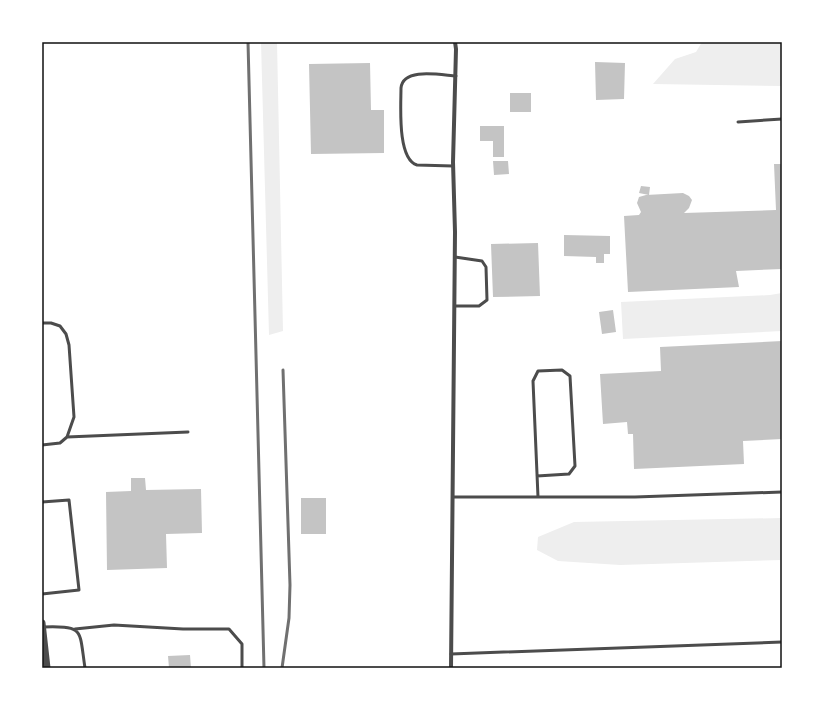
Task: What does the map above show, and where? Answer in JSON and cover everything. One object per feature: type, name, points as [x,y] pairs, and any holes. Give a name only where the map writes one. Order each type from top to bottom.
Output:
[{"type":"street","points":[[451,668],[455,306],[453,166],[456,76],[455,42]]},
{"type":"street","points":[[42,623],[47,668]]},
{"type":"lane","points":[[453,166],[417,165],[413,164],[407,156],[404,149],[402,136],[401,82],[413,74],[456,76]]},
{"type":"lane","points":[[738,122],[782,119]]},
{"type":"lane","points":[[455,257],[482,261],[486,267],[487,300],[480,306],[455,306]]},
{"type":"lane","points":[[42,323],[51,323],[60,326],[66,334],[69,346],[74,417],[67,437],[60,443],[42,445]]},
{"type":"lane","points":[[537,476],[569,474],[575,466],[570,376],[562,370],[538,371],[533,381],[537,476],[538,497]]},
{"type":"lane","points":[[67,437],[188,432]]},
{"type":"lane","points":[[453,497],[635,497],[782,492]]},
{"type":"lane","points":[[42,502],[69,500],[79,590],[42,594]]},
{"type":"lane","points":[[42,628],[67,627],[76,629],[114,625],[183,629],[229,629],[242,644],[242,668]]},
{"type":"lane","points":[[76,629],[80,634],[85,668]]},
{"type":"lane","points":[[451,654],[782,642]]},
{"type":"shaded area","points":[[261,42],[277,42],[283,331],[269,335]]},
{"type":"shaded area","points":[[702,42],[782,42],[782,86],[653,84],[675,59],[696,52]]},
{"type":"shaded area","points":[[782,293],[782,331],[623,339],[621,302],[770,295]]},
{"type":"shaded area","points":[[782,518],[782,560],[620,565],[558,561],[537,550],[538,537],[574,522]]},
{"type":"building","points":[[595,62],[625,63],[624,99],[596,100]]},
{"type":"building","points":[[370,63],[371,110],[384,110],[384,153],[311,154],[309,64]]},
{"type":"building","points":[[510,93],[531,93],[531,112],[510,112]]},
{"type":"building","points":[[480,126],[504,126],[504,157],[493,157],[493,141],[480,141]]},
{"type":"building","points":[[493,161],[508,161],[509,174],[494,175]]},
{"type":"building","points":[[774,164],[782,164],[782,269],[736,271],[739,287],[628,292],[624,216],[639,215],[641,212],[637,203],[639,197],[646,195],[683,193],[689,196],[692,200],[689,208],[684,213],[776,210]]},
{"type":"building","points":[[641,186],[650,187],[649,195],[639,193]]},
{"type":"building","points":[[564,235],[610,236],[610,254],[604,254],[604,263],[596,263],[596,257],[564,256]]},
{"type":"building","points":[[538,243],[540,296],[493,297],[491,244]]},
{"type":"building","points":[[613,310],[616,332],[602,334],[599,312]]},
{"type":"building","points":[[782,341],[782,439],[743,441],[744,464],[634,469],[633,434],[628,434],[627,422],[603,424],[600,374],[661,371],[660,347]]},
{"type":"building","points":[[131,478],[145,478],[146,490],[201,489],[202,533],[166,534],[167,568],[107,570],[106,492],[131,491]]},
{"type":"building","points":[[301,498],[326,498],[326,534],[301,534]]},
{"type":"building","points":[[190,655],[191,668],[169,668],[168,656]]},
{"type":"railway","points":[[248,42],[264,668]]},
{"type":"railway","points":[[282,668],[289,618],[290,585],[283,370]]}]
